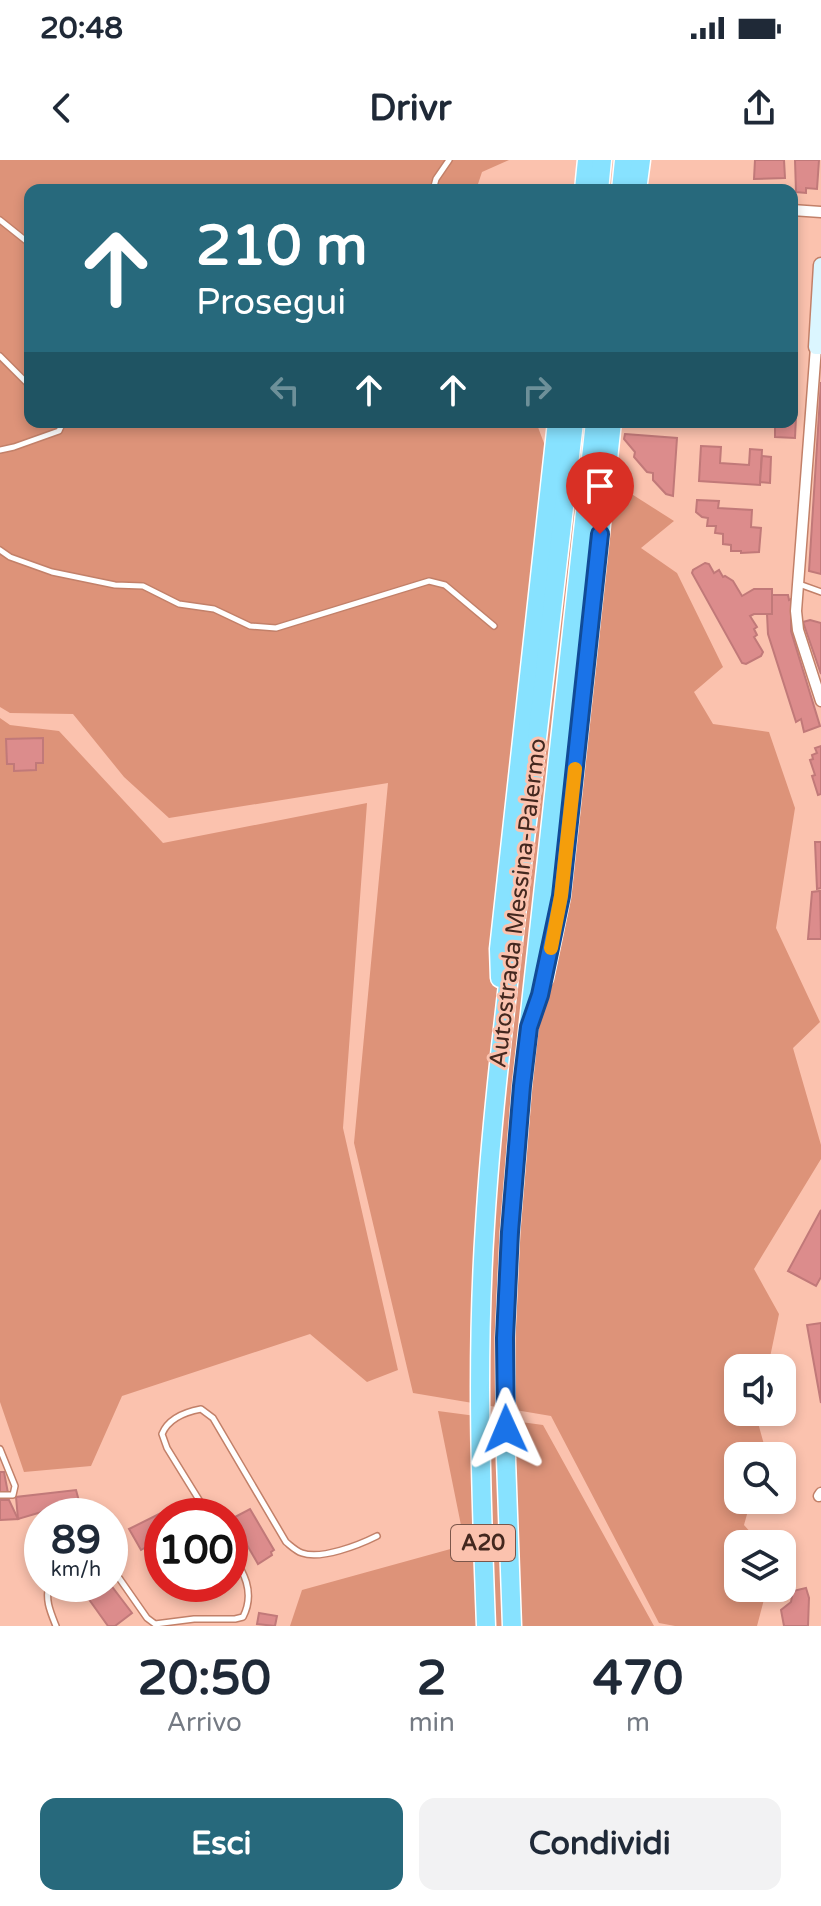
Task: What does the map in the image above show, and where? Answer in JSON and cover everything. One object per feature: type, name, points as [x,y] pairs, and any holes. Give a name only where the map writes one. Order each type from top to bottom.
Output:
[{"type":"highway","points":[[585,184],[587,160]]},
{"type":"highway","points":[[600,184],[602,160]]},
{"type":"highway","points":[[622,184],[624,160]]},
{"type":"highway","points":[[638,184],[641,160]]},
{"type":"highway","points":[[503,1024],[499,949],[556,428]]},
{"type":"highway","name":"Autostrada Messina-Palermo","points":[[486,1626],[480,1459],[485,1226],[503,1024],[573,428]]},
{"type":"highway","name":"Autostrada Messina-Palermo","points":[[512,1626],[505,1338],[510,1232],[522,1086],[594,428]]},
{"type":"highway","points":[[529,1027],[540,995],[559,911],[611,428]]},
{"type":"main road","points":[[819,347],[821,265]]},
{"type":"street","points":[[798,210],[821,212]]},
{"type":"street","points":[[819,347],[796,611],[798,630],[821,701]]},
{"type":"lane","points":[[435,184],[449,160]]},
{"type":"lane","points":[[0,220],[24,239]]},
{"type":"lane","points":[[0,356],[24,380]]},
{"type":"lane","points":[[0,450],[60,428]]},
{"type":"lane","points":[[0,550],[10,557],[52,572],[115,585],[143,586],[179,604],[214,609],[250,626],[276,628],[429,581],[445,585],[494,626]]},
{"type":"lane","points":[[798,583],[821,592]]},
{"type":"lane","points":[[198,1498],[167,1448],[162,1434],[165,1426],[175,1419],[201,1409],[213,1418],[286,1542],[293,1548],[302,1553],[324,1554],[361,1544],[377,1536]]},
{"type":"lane","points":[[0,1449],[15,1486],[13,1495],[0,1495]]},
{"type":"lane","points":[[128,1591],[147,1618],[155,1624],[194,1619],[235,1619],[243,1617],[247,1602]]},
{"type":"lane","points":[[47,1602],[56,1626]]},
{"type":"shaded area","points":[[0,160],[509,160],[482,172],[478,184],[24,184],[24,428],[538,428],[547,451],[619,486],[674,521],[641,548],[677,573],[723,667],[694,692],[713,724],[769,732],[795,808],[776,928],[820,1022],[793,1048],[821,1145],[821,1159],[754,1269],[779,1314],[771,1354],[724,1354],[724,1426],[759,1426],[763,1442],[724,1442],[724,1514],[747,1514],[744,1525],[748,1530],[724,1530],[724,1602],[763,1602],[757,1626],[675,1626],[659,1623],[551,1416],[413,1393],[354,1143],[388,783],[169,818],[124,777],[73,714],[10,713],[0,707]]},
{"type":"shaded area","points":[[0,718],[10,725],[59,731],[163,843],[367,803],[343,1128],[398,1370],[367,1382],[310,1334],[122,1396],[91,1466],[24,1472],[0,1402]]},
{"type":"shaded area","points":[[438,1411],[543,1425],[654,1626],[290,1626],[302,1590],[465,1545]]},
{"type":"building","points":[[755,160],[784,160],[785,178],[754,179]]},
{"type":"building","points":[[795,160],[819,160],[817,189],[806,188],[806,193],[798,192]]},
{"type":"building","points":[[821,382],[821,574],[809,571]]},
{"type":"building","points":[[775,428],[795,428],[795,438],[775,437]]},
{"type":"building","points":[[625,434],[677,438],[673,496],[666,494],[653,480],[653,473],[647,472],[634,457],[635,452],[624,439]]},
{"type":"building","points":[[701,446],[721,447],[720,463],[749,465],[750,449],[762,450],[760,485],[699,481]]},
{"type":"building","points":[[762,456],[771,457],[770,483],[760,482]]},
{"type":"building","points":[[697,500],[719,501],[718,508],[752,510],[751,527],[761,528],[759,552],[731,551],[731,545],[723,544],[723,534],[715,533],[716,526],[707,526],[708,518],[696,512]]},
{"type":"building","points":[[705,563],[714,573],[719,570],[723,577],[733,581],[742,596],[754,589],[772,589],[772,614],[750,616],[757,627],[754,637],[763,652],[746,664],[742,663],[692,573]]},
{"type":"building","points":[[772,595],[788,595],[791,599],[791,631],[820,726],[804,732],[801,719],[796,722],[768,634],[767,614],[772,614]]},
{"type":"building","points":[[803,622],[821,623],[821,674]]},
{"type":"building","points":[[43,738],[43,763],[36,763],[36,770],[14,771],[14,764],[7,764],[6,739]]},
{"type":"building","points":[[821,746],[821,794],[818,795],[810,760],[817,753],[815,748]]},
{"type":"building","points":[[815,842],[821,842],[821,888],[817,889]]},
{"type":"building","points":[[820,891],[821,939],[808,939],[812,892]]},
{"type":"building","points":[[821,1210],[821,1277],[816,1286],[788,1271]]},
{"type":"building","points":[[821,1323],[821,1403],[807,1325]]},
{"type":"building","points":[[0,1472],[4,1472],[8,1493],[0,1493]]},
{"type":"building","points":[[76,1490],[78,1498],[24,1498],[24,1517],[18,1519],[16,1497]]},
{"type":"building","points":[[0,1500],[9,1500],[18,1519],[0,1520]]},
{"type":"building","points":[[248,1510],[274,1550],[272,1555],[258,1564],[248,1547]]},
{"type":"building","points":[[144,1522],[144,1548],[141,1550],[129,1529]]},
{"type":"building","points":[[806,1588],[809,1598],[808,1626],[784,1626],[781,1610],[796,1602],[796,1590]]},
{"type":"building","points":[[91,1602],[124,1602],[132,1613],[115,1626],[108,1626]]},
{"type":"building","points":[[259,1613],[277,1616],[275,1626],[257,1624]]},
{"type":"slow traffic","points":[[551,948],[561,896],[575,769]]},
{"type":"route","points":[[506,1429],[505,1338],[522,1086],[529,1027],[540,995],[561,896],[600,534]]}]
